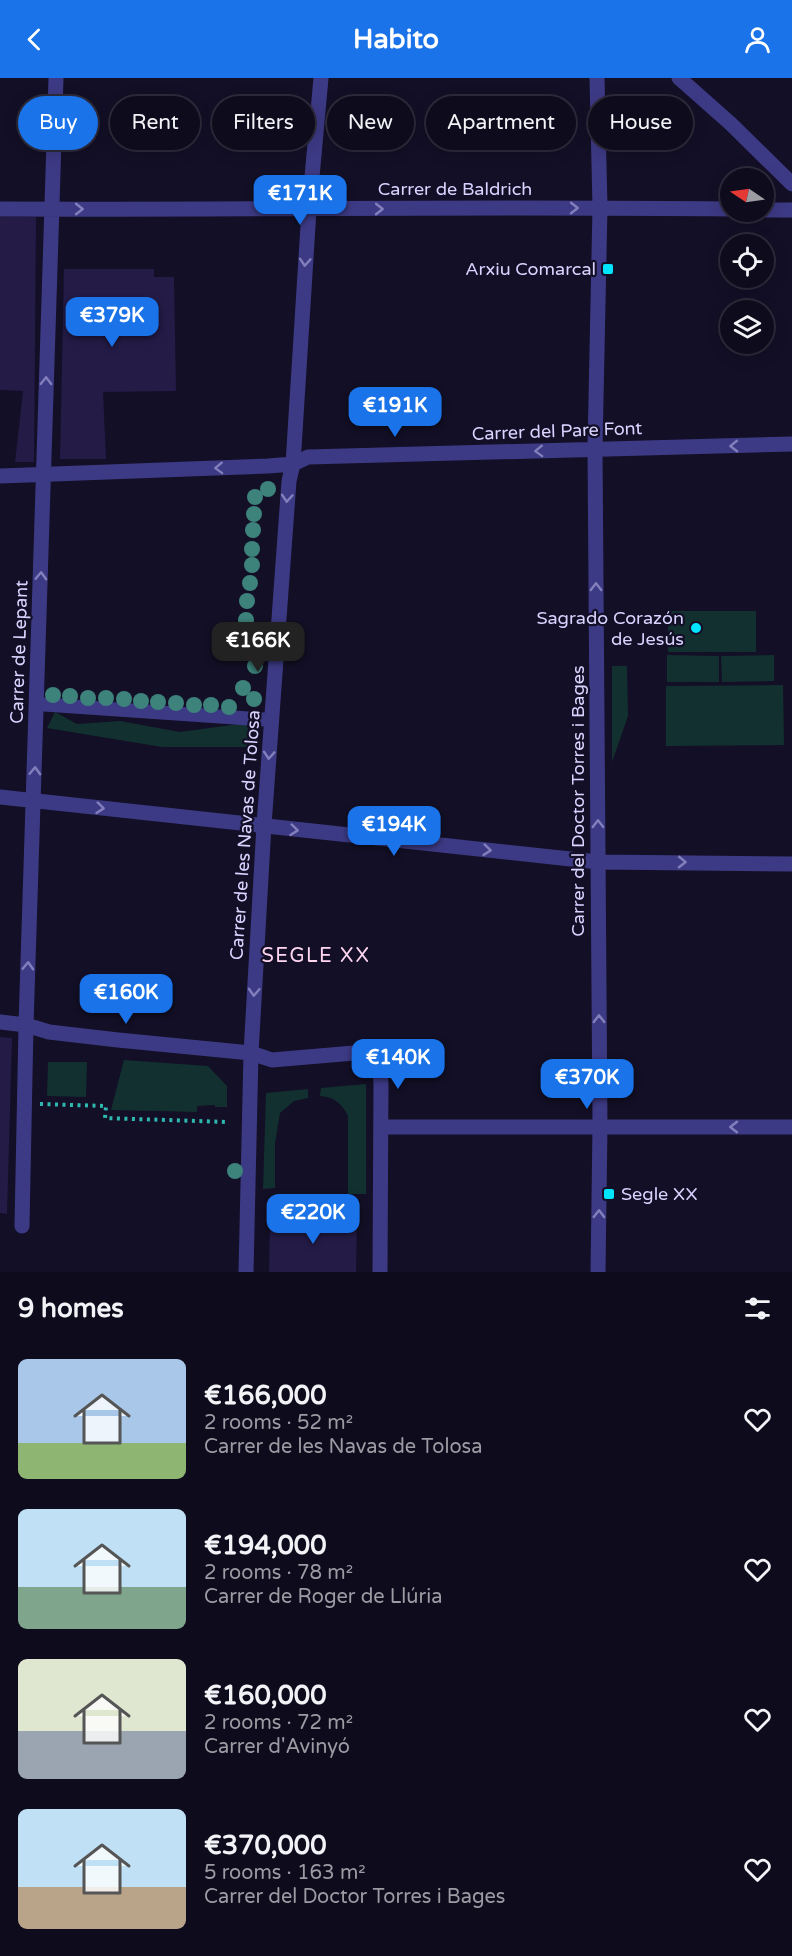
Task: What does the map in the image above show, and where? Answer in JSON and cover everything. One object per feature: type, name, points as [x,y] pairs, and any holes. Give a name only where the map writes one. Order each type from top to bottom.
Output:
[{"type":"street","name":"Carrer de Lepant","points":[[22,1227],[26,1025],[56,78]]},
{"type":"street","name":"Carrer de les Navas de Tolosa","points":[[246,1272],[251,1053],[264,825],[289,481],[293,464],[309,210],[321,78]]},
{"type":"street","name":"Carrer del Doctor Torres i Bages","points":[[597,78],[600,207],[595,448],[600,1126],[598,1272]]},
{"type":"street","points":[[679,78],[731,124],[792,184]]},
{"type":"street","name":"Carrer de Baldrich","points":[[0,209],[309,210],[600,207],[720,209]]},
{"type":"street","points":[[774,210],[792,210]]},
{"type":"street","name":"Carrer del Pare Font","points":[[0,476],[268,466],[293,464],[308,457],[792,444]]},
{"type":"street","points":[[37,704],[272,720]]},
{"type":"street","points":[[0,797],[598,862],[792,864]]},
{"type":"street","points":[[0,1022],[72,1035],[251,1053],[272,1060],[354,1053],[371,1054],[379,1063],[382,1127],[380,1272]]},
{"type":"street","points":[[382,1127],[792,1127]]},
{"type":"path","points":[[40,1104],[106,1106],[105,1118],[227,1122]]},
{"type":"green space","points":[[668,611],[756,611],[756,652],[668,652]]},
{"type":"green space","points":[[667,655],[719,656],[719,682],[667,682]]},
{"type":"green space","points":[[774,655],[774,681],[722,682],[721,656]]},
{"type":"green space","points":[[612,666],[627,666],[628,716],[612,762]]},
{"type":"green space","points":[[783,685],[784,745],[666,746],[666,686]]},
{"type":"green space","points":[[55,712],[77,724],[120,721],[180,732],[246,723],[253,747],[162,747],[47,728]]},
{"type":"green space","points":[[124,1060],[208,1066],[227,1086],[227,1107],[197,1106],[197,1112],[111,1110]]},
{"type":"green space","points":[[48,1062],[87,1062],[86,1097],[47,1096]]},
{"type":"green space","points":[[366,1084],[366,1194],[348,1194],[348,1116],[337,1102],[320,1096],[321,1088]]},
{"type":"green space","points":[[308,1089],[308,1098],[294,1101],[280,1113],[275,1143],[275,1188],[263,1189],[266,1093]]},
{"type":"building","points":[[0,217],[36,217],[34,462],[15,462],[23,391],[0,390]]},
{"type":"building","points":[[64,269],[154,269],[154,277],[174,277],[176,391],[103,392],[106,459],[60,459]]},
{"type":"building","points":[[0,1037],[12,1038],[7,1214],[0,1213]]},
{"type":"building","points":[[270,1218],[357,1219],[356,1272],[269,1272]]},
{"type":"place","name":"Arxiu Comarcal","points":[[608,269]]},
{"type":"place","name":"Sagrado Corazón de Jesús","points":[[696,628]]},
{"type":"place","name":"Segle XX","points":[[609,1194]]},
{"type":"district","name":"SEGLE XX","points":[[316,956]]}]
